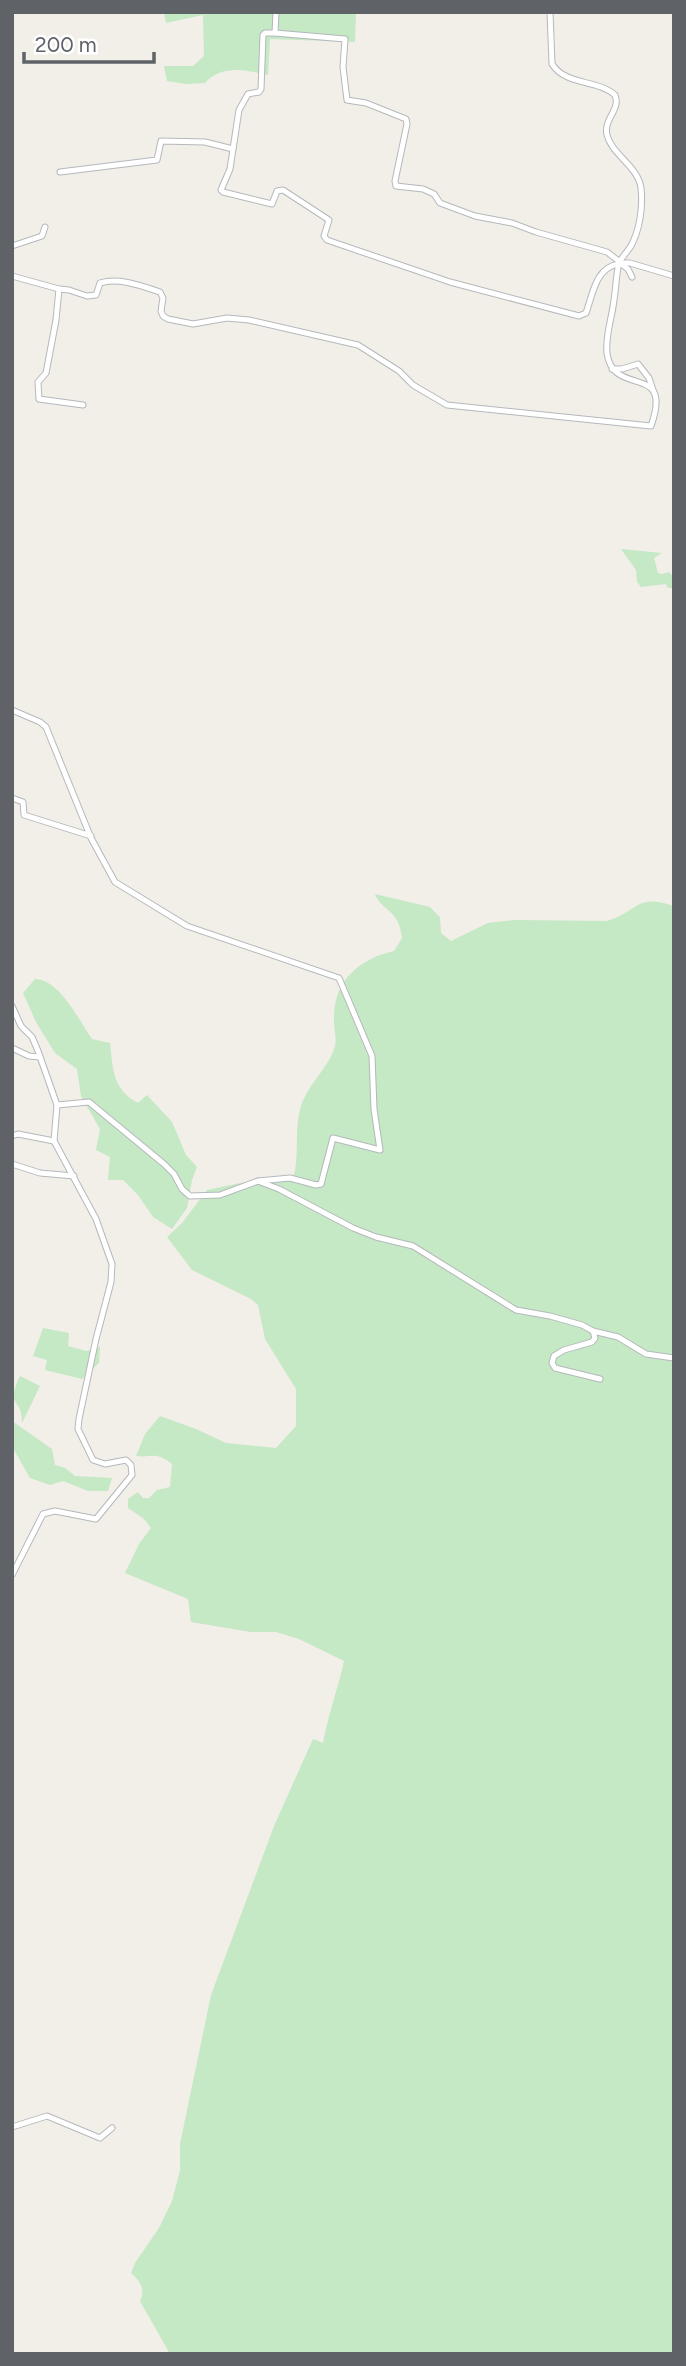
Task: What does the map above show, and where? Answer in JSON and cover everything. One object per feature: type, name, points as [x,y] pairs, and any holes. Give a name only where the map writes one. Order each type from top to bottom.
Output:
[{"type":"street","points":[[275,33],[276,12]]},
{"type":"street","points":[[550,12],[551,56],[554,68],[565,76],[611,91],[617,99],[606,132],[614,148],[639,182],[641,197],[636,234],[620,263],[607,340],[608,358],[612,369],[619,375],[653,390]]},
{"type":"street","points":[[632,277],[628,268],[620,263],[607,252],[512,223],[475,216],[440,203],[434,194],[423,189],[396,186],[394,181],[407,121],[404,117],[368,103],[347,100],[343,66],[345,39],[275,33],[262,35],[261,89],[248,94],[240,107],[230,169],[222,192],[272,204],[277,191],[283,190],[329,220],[325,239],[450,282],[582,316],[586,313],[603,270],[608,267],[620,263],[629,263],[674,276]]},
{"type":"street","points":[[60,172],[155,160],[159,158],[161,141],[205,142],[233,149]]},
{"type":"street","points":[[12,246],[42,236],[45,227]]},
{"type":"street","points":[[12,275],[90,296],[96,295],[102,282],[128,283],[163,295],[161,311],[168,319],[194,324],[227,318],[249,320],[358,345],[399,371],[413,385],[447,405],[651,426],[658,397],[649,378],[638,364],[612,369]]},
{"type":"street","points":[[59,289],[57,320],[46,373],[38,382],[37,396],[39,399],[83,405]]},
{"type":"street","points":[[12,710],[46,727],[91,836],[115,882],[187,926],[307,965],[341,981],[372,1056],[374,1109],[380,1150],[332,1139],[321,1184],[289,1178],[258,1181],[219,1195],[190,1196],[181,1189],[174,1174],[164,1164],[89,1102],[57,1105]]},
{"type":"street","points":[[12,798],[24,803],[24,816],[91,836]]},
{"type":"street","points":[[12,1006],[21,1026],[32,1037],[57,1105],[54,1141],[96,1219],[113,1267],[87,1376],[78,1429],[93,1460],[105,1464],[126,1460],[131,1465],[132,1475],[96,1519],[55,1511],[43,1514],[12,1575]]},
{"type":"street","points":[[12,1048],[29,1056],[40,1057]]},
{"type":"street","points":[[12,1136],[18,1134],[54,1141]]},
{"type":"street","points":[[12,1164],[40,1173],[74,1176]]},
{"type":"street","points":[[258,1181],[279,1189],[352,1228],[413,1246],[516,1310],[550,1316],[618,1337],[646,1354],[674,1357]]},
{"type":"street","points":[[593,1331],[595,1338],[592,1342],[564,1350],[554,1356],[552,1363],[555,1368],[600,1379]]},
{"type":"street","points":[[12,2127],[47,2116],[101,2138],[112,2128]]},
{"type":"green space","points":[[164,12],[356,12],[355,42],[270,39],[268,75],[235,70],[219,73],[205,83],[186,84],[167,81],[164,66],[193,66],[204,56],[203,15],[166,23]]},
{"type":"green space","points":[[621,549],[662,553],[654,558],[658,573],[669,572],[674,578],[674,588],[668,588],[666,584],[641,587],[637,582],[636,570]]},
{"type":"green space","points":[[375,894],[430,907],[440,917],[441,933],[451,941],[488,923],[515,920],[607,921],[644,902],[674,906],[674,2354],[170,2354],[140,2301],[141,2286],[131,2273],[172,2201],[180,2171],[180,2144],[211,1995],[274,1826],[313,1739],[323,1743],[344,1661],[299,1639],[276,1632],[251,1632],[191,1622],[188,1599],[125,1573],[139,1544],[151,1528],[144,1519],[128,1508],[128,1499],[138,1492],[143,1498],[149,1498],[157,1490],[170,1487],[172,1464],[158,1456],[136,1456],[145,1434],[160,1416],[226,1443],[276,1448],[296,1426],[296,1389],[265,1339],[258,1305],[192,1270],[167,1237],[182,1223],[207,1190],[240,1183],[293,1179],[300,1110],[306,1094],[334,1049],[335,1003],[339,991],[344,981],[360,965],[394,951],[402,938],[394,915],[381,904]]},
{"type":"green space","points":[[35,979],[44,981],[60,993],[92,1039],[110,1043],[115,1078],[123,1091],[138,1103],[147,1095],[172,1122],[186,1155],[197,1167],[187,1208],[172,1229],[153,1217],[138,1195],[123,1180],[108,1180],[110,1157],[96,1150],[100,1129],[81,1096],[77,1069],[55,1053],[36,1022],[23,993]]},
{"type":"green space","points":[[43,1328],[69,1333],[68,1346],[86,1351],[100,1347],[99,1363],[82,1379],[45,1370],[47,1360],[33,1356]]},
{"type":"green space","points":[[20,1376],[40,1386],[22,1423],[22,1415],[14,1398]]},
{"type":"green space","points":[[12,1421],[52,1449],[55,1465],[65,1468],[75,1476],[112,1478],[108,1491],[88,1491],[63,1481],[50,1485],[30,1478],[13,1448]]}]
